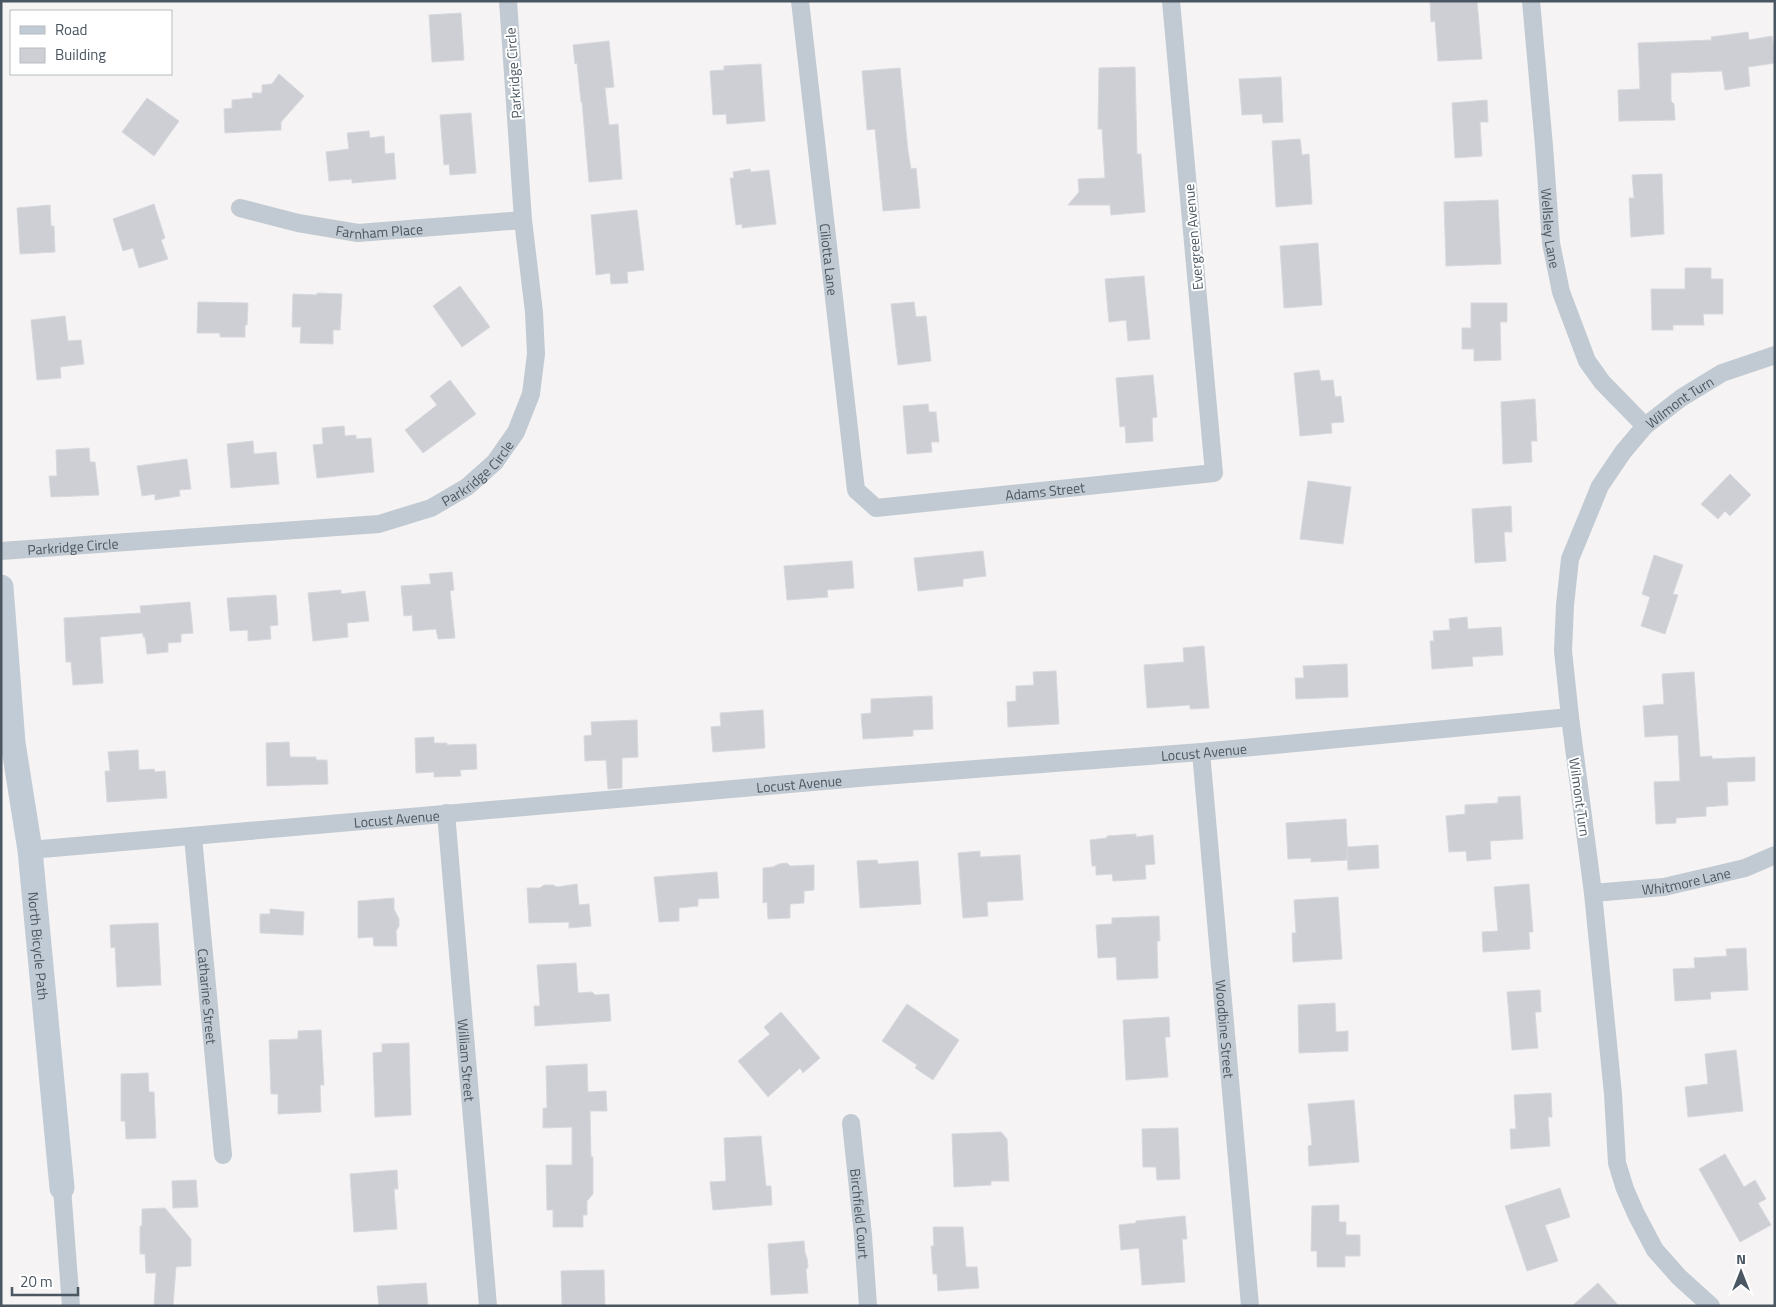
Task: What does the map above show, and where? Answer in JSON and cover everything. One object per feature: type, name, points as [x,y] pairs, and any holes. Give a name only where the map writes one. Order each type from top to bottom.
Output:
[{"type":"street","name":"Parkridge Circle","points":[[1,550],[379,524],[431,508],[467,487],[495,462],[516,432],[531,394],[536,354],[523,220],[508,1]]},
{"type":"street","name":"Ciliotta Lane","points":[[800,1],[856,490],[876,508]]},
{"type":"street","name":"Evergreen Avenue","points":[[1171,1],[1214,473]]},
{"type":"street","name":"Wellsley Lane","points":[[1531,1],[1550,243],[1562,292],[1587,361],[1602,382],[1645,426]]},
{"type":"street","name":"Farnham Place","points":[[240,208],[298,223],[358,233],[523,220]]},
{"type":"street","name":"Wilmont Turn","points":[[1711,1306],[1679,1277],[1656,1250],[1632,1206],[1617,1163],[1593,893],[1563,651],[1570,559],[1600,486],[1624,452],[1645,426],[1681,398],[1722,373],[1775,355]]},
{"type":"street","name":"Adams Street","points":[[876,508],[1214,473]]},
{"type":"street","name":"North Bicycle Path","points":[[1,587],[13,743],[30,850],[62,1188],[71,1306]]},
{"type":"street","name":"Locust Avenue","points":[[30,850],[870,777],[1201,752],[1570,717]]},
{"type":"street","name":"Woodbine Street","points":[[1201,752],[1250,1306]]},
{"type":"street","name":"William Street","points":[[446,813],[488,1306]]},
{"type":"street","name":"Catharine Street","points":[[193,837],[223,1155]]},
{"type":"street","name":"Whitmore Lane","points":[[1593,893],[1664,886],[1745,868],[1775,855]]},
{"type":"street","name":"Birchfield Court","points":[[851,1123],[863,1234],[868,1306]]},
{"type":"building","points":[[1430,1],[1477,1],[1482,59],[1438,61],[1435,21],[1431,22]]},
{"type":"building","points":[[461,13],[464,60],[432,62],[429,15]]},
{"type":"building","points":[[1748,32],[1749,40],[1772,36],[1775,58],[1775,63],[1748,67],[1750,86],[1725,90],[1722,71],[1671,73],[1671,101],[1674,104],[1675,120],[1619,121],[1618,90],[1640,89],[1638,43],[1712,40],[1711,37]]},
{"type":"building","points":[[609,41],[614,87],[605,88],[609,125],[618,124],[622,179],[589,182],[582,102],[573,45]]},
{"type":"building","points":[[761,64],[765,121],[727,124],[726,114],[713,115],[710,71],[724,70],[724,66]]},
{"type":"building","points":[[1135,67],[1137,154],[1141,154],[1145,212],[1111,215],[1110,205],[1068,205],[1079,192],[1078,179],[1105,178],[1102,129],[1098,129],[1099,68]]},
{"type":"building","points":[[900,68],[908,151],[911,169],[916,168],[920,208],[883,211],[875,129],[867,130],[862,71]]},
{"type":"building","points":[[279,74],[304,96],[281,122],[281,130],[225,133],[224,109],[232,108],[232,100],[253,98],[252,93],[262,93],[262,85],[272,84]]},
{"type":"building","points":[[1281,77],[1283,122],[1263,123],[1262,114],[1242,115],[1239,79]]},
{"type":"building","points":[[147,98],[179,121],[154,156],[122,132]]},
{"type":"building","points":[[1487,100],[1488,122],[1480,122],[1482,156],[1455,158],[1452,103]]},
{"type":"building","points":[[471,113],[476,173],[450,175],[449,164],[444,165],[440,115]]},
{"type":"building","points":[[369,131],[370,138],[384,136],[385,154],[394,153],[396,179],[352,183],[352,179],[329,181],[326,152],[349,149],[347,133]]},
{"type":"building","points":[[1300,139],[1302,155],[1309,154],[1312,204],[1276,207],[1272,141]]},
{"type":"building","points":[[750,169],[751,172],[769,170],[776,224],[742,228],[742,224],[736,225],[730,178],[734,178],[733,172]]},
{"type":"building","points":[[1662,174],[1664,234],[1631,237],[1629,198],[1634,198],[1632,175]]},
{"type":"building","points":[[1498,200],[1501,264],[1446,266],[1444,202]]},
{"type":"building","points":[[154,204],[165,238],[161,240],[168,259],[139,268],[133,248],[123,251],[113,219]]},
{"type":"building","points":[[50,205],[51,226],[54,226],[55,252],[20,254],[17,208]]},
{"type":"building","points":[[637,210],[644,270],[627,272],[628,283],[611,284],[610,273],[596,275],[591,215]]},
{"type":"building","points":[[1318,243],[1322,305],[1284,308],[1280,246]]},
{"type":"building","points":[[1685,268],[1711,268],[1711,279],[1723,279],[1723,314],[1703,314],[1704,325],[1673,325],[1673,330],[1652,330],[1651,289],[1685,289]]},
{"type":"building","points":[[1144,276],[1150,339],[1128,341],[1126,320],[1109,322],[1105,279]]},
{"type":"building","points":[[460,286],[490,327],[462,347],[433,306]]},
{"type":"building","points":[[317,293],[342,294],[340,330],[333,330],[333,344],[300,343],[301,327],[292,327],[293,294],[317,295]]},
{"type":"building","points":[[198,302],[248,303],[245,337],[220,337],[220,333],[197,333]]},
{"type":"building","points":[[914,302],[916,317],[926,316],[931,361],[898,365],[891,304]]},
{"type":"building","points":[[1471,303],[1507,303],[1507,322],[1500,322],[1501,360],[1474,361],[1474,349],[1462,349],[1462,328],[1471,328]]},
{"type":"building","points":[[65,316],[68,341],[81,340],[84,364],[60,367],[61,378],[37,380],[31,320]]},
{"type":"building","points":[[1319,370],[1321,381],[1333,380],[1335,397],[1341,396],[1344,422],[1331,423],[1332,433],[1300,436],[1294,373]]},
{"type":"building","points":[[1153,375],[1157,417],[1152,418],[1153,441],[1126,443],[1125,426],[1120,427],[1116,378]]},
{"type":"building","points":[[450,380],[476,414],[423,453],[405,430],[437,405],[430,396]]},
{"type":"building","points":[[1535,399],[1537,441],[1531,441],[1532,462],[1503,464],[1501,402]]},
{"type":"building","points":[[928,404],[929,412],[936,412],[939,442],[931,442],[932,452],[907,454],[903,406]]},
{"type":"building","points":[[344,426],[345,436],[356,435],[356,439],[371,438],[374,472],[317,478],[313,445],[323,444],[322,428]]},
{"type":"building","points":[[253,441],[254,454],[276,452],[279,484],[231,488],[227,444]]},
{"type":"building","points":[[89,448],[90,462],[95,462],[99,495],[51,497],[49,476],[57,476],[56,450]]},
{"type":"building","points":[[187,459],[191,489],[179,490],[180,496],[155,500],[155,494],[142,496],[137,466]]},
{"type":"building","points":[[1730,474],[1751,495],[1730,516],[1725,511],[1718,519],[1701,504]]},
{"type":"building","points":[[1308,481],[1351,487],[1343,544],[1300,539]]},
{"type":"building","points":[[1511,506],[1512,532],[1504,532],[1506,561],[1475,563],[1472,509]]},
{"type":"building","points":[[983,551],[986,576],[963,579],[963,586],[918,591],[914,558]]},
{"type":"building","points":[[1654,555],[1683,565],[1673,594],[1678,595],[1665,634],[1641,626],[1650,597],[1642,594]]},
{"type":"building","points":[[852,561],[854,588],[827,590],[828,597],[787,600],[784,566]]},
{"type":"building","points":[[452,572],[454,590],[450,591],[455,638],[438,639],[436,629],[413,631],[412,615],[404,616],[401,586],[431,584],[429,574]]},
{"type":"building","points":[[341,590],[341,594],[365,591],[369,621],[347,623],[348,637],[313,641],[308,593]]},
{"type":"building","points":[[276,595],[278,625],[270,626],[271,639],[248,641],[248,630],[230,631],[227,598]]},
{"type":"building","points":[[190,602],[193,633],[181,634],[181,642],[168,643],[168,652],[147,654],[143,633],[100,637],[103,683],[73,685],[71,662],[66,662],[64,618],[141,613],[140,606]]},
{"type":"building","points":[[1467,617],[1468,629],[1501,627],[1503,655],[1472,657],[1473,666],[1432,669],[1430,641],[1434,641],[1433,631],[1450,630],[1449,619]]},
{"type":"building","points":[[1204,646],[1209,708],[1190,709],[1190,705],[1147,708],[1144,665],[1184,662],[1183,648]]},
{"type":"building","points":[[1347,664],[1348,697],[1296,699],[1295,678],[1304,678],[1303,666]]},
{"type":"building","points":[[1056,671],[1059,724],[1008,727],[1007,702],[1016,701],[1016,686],[1034,685],[1033,672]]},
{"type":"building","points":[[1694,672],[1700,757],[1712,756],[1712,759],[1755,757],[1755,781],[1727,782],[1728,805],[1706,807],[1706,816],[1676,818],[1676,823],[1656,824],[1654,782],[1680,781],[1678,735],[1645,737],[1643,706],[1664,704],[1662,674]]},
{"type":"building","points":[[932,696],[933,729],[913,730],[913,736],[863,739],[861,714],[871,713],[871,699]]},
{"type":"building","points":[[763,710],[765,748],[713,752],[711,727],[721,726],[720,713]]},
{"type":"building","points":[[637,720],[638,757],[622,758],[622,788],[608,789],[606,760],[585,761],[584,736],[592,735],[591,722]]},
{"type":"building","points":[[434,737],[434,743],[447,743],[447,745],[476,744],[477,769],[460,770],[461,776],[434,777],[434,772],[416,773],[415,738]]},
{"type":"building","points":[[289,742],[290,757],[316,757],[316,760],[327,760],[328,784],[267,786],[266,743]]},
{"type":"building","points":[[138,750],[139,770],[154,769],[155,772],[165,771],[167,798],[107,802],[105,771],[110,771],[108,752]]},
{"type":"building","points":[[1520,796],[1523,839],[1490,841],[1491,859],[1467,861],[1466,851],[1449,852],[1446,816],[1465,814],[1465,805],[1498,803],[1498,797]]},
{"type":"building","points":[[1346,819],[1348,860],[1311,862],[1311,858],[1288,859],[1286,823]]},
{"type":"building","points":[[1136,834],[1136,837],[1153,835],[1155,864],[1145,865],[1146,879],[1113,881],[1112,874],[1096,875],[1096,866],[1092,866],[1090,840],[1107,838],[1107,836]]},
{"type":"building","points":[[1378,845],[1379,868],[1348,870],[1347,847]]},
{"type":"building","points":[[980,851],[980,857],[1020,855],[1023,900],[987,902],[988,916],[963,918],[958,853]]},
{"type":"building","points":[[877,860],[878,864],[918,861],[921,904],[860,908],[857,861]]},
{"type":"building","points":[[787,863],[790,866],[814,865],[814,890],[804,891],[804,903],[790,904],[790,918],[768,919],[767,902],[763,903],[763,868]]},
{"type":"building","points":[[717,872],[719,898],[698,899],[698,906],[679,908],[679,921],[659,922],[654,877]]},
{"type":"building","points":[[577,884],[579,905],[589,904],[591,926],[569,928],[569,922],[529,923],[527,888],[540,888],[544,885],[557,887]]},
{"type":"building","points":[[1529,884],[1533,932],[1529,932],[1530,949],[1483,952],[1482,932],[1498,931],[1494,887]]},
{"type":"building","points":[[1338,897],[1342,959],[1293,962],[1292,933],[1296,933],[1294,900]]},
{"type":"building","points":[[394,898],[394,909],[399,919],[399,926],[396,931],[397,946],[374,946],[373,937],[358,938],[358,901]]},
{"type":"building","points":[[270,909],[304,912],[303,935],[260,933],[260,914],[270,914]]},
{"type":"building","points":[[1159,916],[1160,941],[1157,941],[1158,978],[1117,980],[1116,957],[1098,958],[1096,925],[1112,924],[1112,918]]},
{"type":"building","points":[[158,923],[161,985],[117,987],[115,947],[111,948],[110,925]]},
{"type":"building","points":[[1746,948],[1748,990],[1710,992],[1711,999],[1675,1001],[1673,969],[1695,968],[1694,958],[1727,956],[1726,949]]},
{"type":"building","points":[[576,963],[578,993],[609,994],[611,1021],[535,1026],[534,1006],[540,1006],[537,965]]},
{"type":"building","points":[[1540,990],[1541,1012],[1535,1012],[1538,1048],[1512,1050],[1507,992]]},
{"type":"building","points":[[1335,1003],[1336,1032],[1348,1031],[1348,1051],[1299,1053],[1298,1005]]},
{"type":"building","points":[[907,1004],[959,1040],[933,1080],[915,1068],[917,1065],[882,1041]]},
{"type":"building","points":[[781,1012],[820,1058],[803,1073],[800,1068],[768,1097],[738,1061],[770,1034],[764,1027]]},
{"type":"building","points":[[1169,1017],[1170,1037],[1165,1037],[1168,1077],[1126,1080],[1123,1020]]},
{"type":"building","points":[[321,1030],[324,1085],[320,1085],[321,1112],[278,1114],[278,1094],[271,1094],[269,1040],[298,1039],[298,1031]]},
{"type":"building","points":[[409,1043],[411,1115],[375,1117],[373,1053],[382,1052],[382,1044]]},
{"type":"building","points":[[1736,1050],[1743,1111],[1688,1117],[1685,1087],[1708,1084],[1705,1054]]},
{"type":"building","points":[[587,1064],[588,1092],[606,1091],[607,1111],[590,1111],[593,1194],[587,1201],[587,1215],[583,1215],[583,1227],[553,1227],[553,1210],[547,1210],[546,1165],[572,1165],[572,1127],[543,1128],[543,1108],[547,1108],[546,1066]]},
{"type":"building","points":[[148,1073],[149,1092],[154,1092],[156,1138],[126,1139],[125,1121],[121,1121],[121,1074]]},
{"type":"building","points":[[1551,1093],[1552,1117],[1548,1117],[1550,1146],[1511,1149],[1510,1129],[1516,1129],[1514,1095]]},
{"type":"building","points":[[1354,1100],[1359,1162],[1309,1166],[1308,1146],[1312,1145],[1308,1104]]},
{"type":"building","points":[[1178,1128],[1180,1179],[1157,1180],[1156,1167],[1143,1167],[1142,1129]]},
{"type":"building","points":[[1001,1132],[1007,1139],[1009,1181],[991,1181],[991,1185],[954,1187],[952,1134]]},
{"type":"building","points":[[761,1136],[766,1186],[771,1186],[772,1205],[713,1210],[710,1182],[726,1181],[724,1138]]},
{"type":"building","points":[[1725,1154],[1744,1187],[1755,1180],[1766,1199],[1758,1203],[1771,1225],[1740,1242],[1699,1169]]},
{"type":"building","points":[[397,1170],[398,1189],[394,1189],[397,1229],[354,1232],[350,1174]]},
{"type":"building","points":[[196,1180],[198,1207],[173,1208],[172,1181]]},
{"type":"building","points":[[1560,1188],[1570,1217],[1545,1225],[1558,1261],[1527,1271],[1505,1206]]},
{"type":"building","points":[[1339,1205],[1339,1222],[1346,1222],[1346,1235],[1360,1235],[1360,1256],[1345,1256],[1345,1267],[1317,1267],[1317,1251],[1311,1251],[1312,1206]]},
{"type":"building","points":[[165,1208],[191,1239],[191,1266],[176,1267],[173,1306],[154,1306],[156,1273],[146,1273],[145,1254],[140,1254],[140,1226],[142,1226],[142,1209]]},
{"type":"building","points":[[1185,1216],[1187,1239],[1182,1239],[1185,1282],[1142,1285],[1139,1248],[1121,1250],[1119,1225],[1136,1223],[1136,1221]]},
{"type":"building","points":[[933,1227],[963,1227],[966,1267],[977,1267],[979,1288],[938,1291],[937,1274],[933,1274],[931,1246],[934,1246]]},
{"type":"building","points":[[804,1241],[808,1267],[806,1270],[808,1293],[771,1295],[768,1244]]},
{"type":"building","points":[[604,1270],[605,1306],[562,1306],[561,1271]]},
{"type":"building","points":[[426,1283],[428,1306],[379,1306],[377,1286]]},
{"type":"building","points":[[1598,1283],[1619,1306],[1572,1306]]}]
